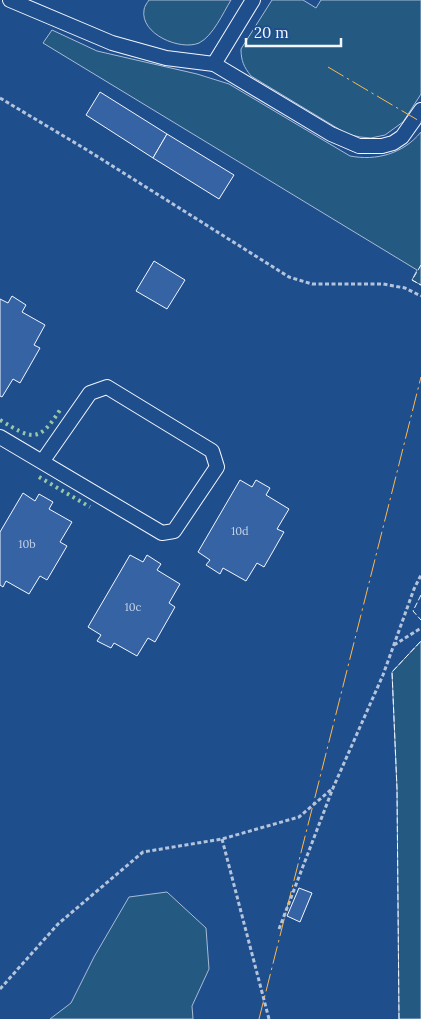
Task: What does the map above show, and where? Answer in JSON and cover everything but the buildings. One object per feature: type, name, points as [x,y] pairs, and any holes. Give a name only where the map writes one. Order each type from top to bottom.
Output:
[{"type":"lane","points":[[10,0],[112,43],[166,58],[214,64],[331,134],[359,146],[382,146],[393,143],[402,137],[421,110]]},
{"type":"lane","points":[[214,64],[253,0]]},
{"type":"lane","points":[[0,437],[42,462],[162,533],[174,531],[217,467],[212,450],[107,387],[90,393],[42,462]]},
{"type":"path","points":[[0,98],[87,150],[289,277],[312,284],[383,284],[405,288],[421,296]]},
{"type":"path","points":[[279,929],[334,788],[383,675],[414,589],[421,575]]},
{"type":"path","points":[[394,646],[421,628]]},
{"type":"path","points":[[0,989],[58,924],[143,852],[222,840],[299,817],[334,788]]},
{"type":"path","points":[[222,840],[269,1019]]},
{"type":"shaded area","points":[[149,0],[231,0],[217,24],[204,40],[191,45],[182,45],[163,38],[148,26],[144,19],[144,10]]},
{"type":"shaded area","points":[[272,0],[303,0],[316,8],[321,0],[421,0],[421,94],[403,122],[385,135],[371,138],[347,134],[251,76],[243,64],[241,49]]},
{"type":"shaded area","points":[[52,30],[97,51],[197,74],[229,84],[350,156],[370,157],[397,151],[414,140],[421,132],[421,285],[412,280],[417,270],[43,43]]},
{"type":"shaded area","points":[[421,641],[421,1019],[399,1019],[397,789],[392,672]]},
{"type":"shaded area","points":[[167,892],[206,928],[209,969],[192,1006],[193,1019],[50,1019],[71,1003],[94,957],[129,897]]},
{"type":"hedge","points":[[0,420],[20,431],[34,435],[46,429],[60,410]]},
{"type":"hedge","points":[[39,477],[90,507]]},
{"type":"fence","points":[[421,265],[412,280],[421,285]]},
{"type":"fence","points":[[421,595],[413,611],[421,620]]},
{"type":"fence","points":[[399,1019],[397,789],[392,672],[421,641]]},
{"type":"power","points":[[328,67],[421,122]]},
{"type":"power","points":[[259,1019],[421,377]]}]
